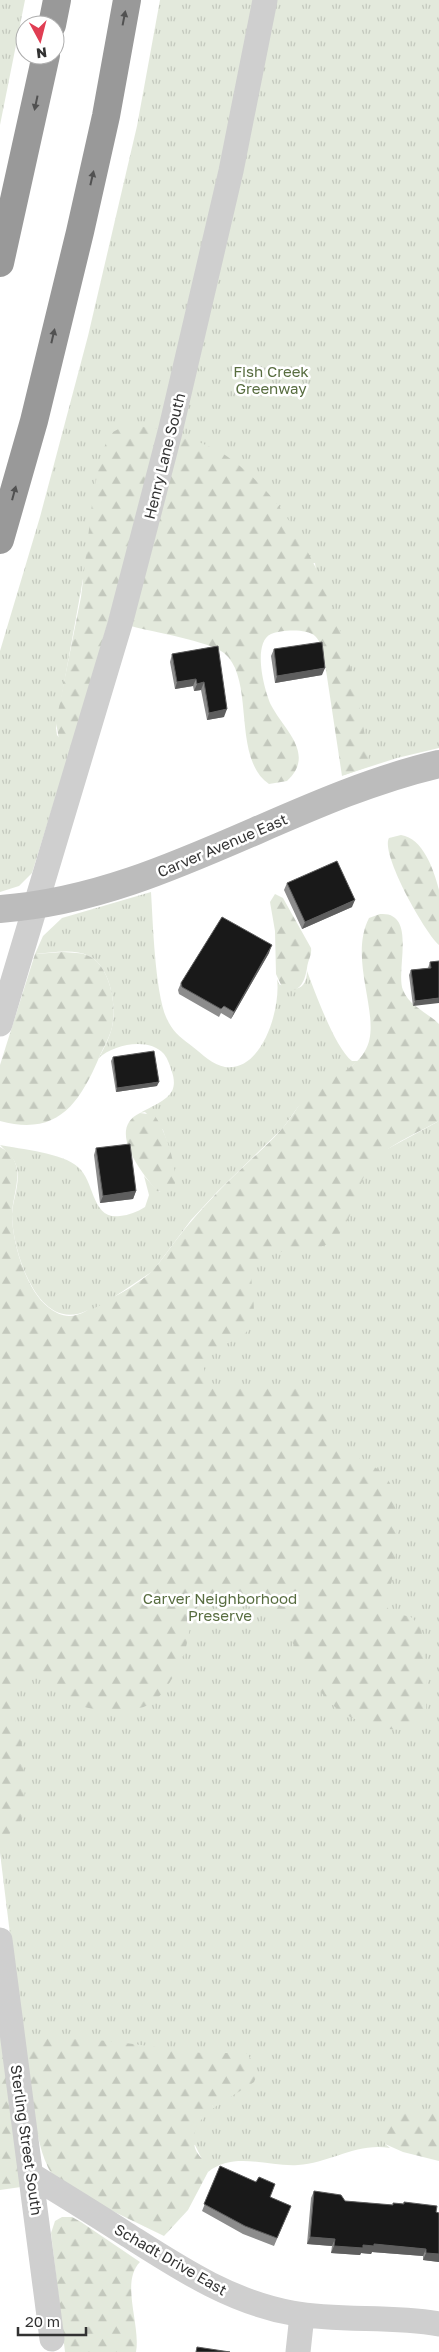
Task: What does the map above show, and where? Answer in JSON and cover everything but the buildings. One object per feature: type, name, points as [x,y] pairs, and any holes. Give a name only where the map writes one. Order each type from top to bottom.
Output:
[{"type":"highway","points":[[54,15],[57,0]]},
{"type":"highway","points":[[0,540],[34,421],[80,232],[106,116],[128,0]]},
{"type":"highway","points":[[0,263],[44,65]]},
{"type":"street","name":"Henry Lane South","points":[[37,905],[120,624],[176,409],[231,171],[265,0]]},
{"type":"street","name":"Carver Avenue East","points":[[0,910],[37,905],[86,894],[162,871],[224,847],[299,812],[370,783],[439,764]]},
{"type":"street","points":[[0,1024],[37,905]]},
{"type":"street","name":"Sterling Street South","points":[[0,1940],[33,2176],[52,2339]]},
{"type":"street","name":"Schadt Drive East","points":[[33,2176],[195,2276],[250,2302],[302,2315],[403,2319],[439,2324]]},
{"type":"street","points":[[298,2352],[302,2315]]},
{"type":"green space","points":[[0,0],[25,0],[22,15],[15,15],[15,50],[0,125]]},
{"type":"green space","name":"Fish Creek Greenway","points":[[160,0],[439,0],[439,748],[397,758],[344,775],[315,563],[83,579],[56,728],[57,735],[70,751],[32,873],[19,886],[0,892],[0,651],[40,517],[88,336],[137,126]]},
{"type":"green space","points":[[137,426],[159,429],[113,605],[70,751],[59,740],[56,722],[81,597],[92,504],[100,458],[113,432],[122,427]]},
{"type":"green space","points":[[181,436],[220,452],[232,460],[263,488],[289,521],[311,558],[329,598],[343,640],[363,725],[370,766],[342,776],[324,657],[319,641],[311,633],[293,630],[271,634],[265,639],[262,647],[261,667],[268,698],[295,742],[299,761],[295,771],[287,781],[269,784],[257,772],[250,756],[239,681],[234,665],[224,653],[194,641],[131,626]]},
{"type":"green space","points":[[401,835],[409,837],[416,842],[426,856],[434,873],[439,890],[439,945],[432,938],[405,893],[391,859],[388,846],[389,838]]},
{"type":"green space","name":"Carver Neighborhood Preserve","points":[[151,892],[158,980],[164,1012],[169,1023],[183,1039],[216,1064],[225,1067],[238,1066],[250,1059],[259,1049],[267,1035],[276,1005],[277,979],[279,984],[284,987],[298,988],[305,983],[307,971],[332,1032],[352,1061],[358,1061],[342,1074],[324,1083],[298,1107],[283,1128],[191,1220],[153,1271],[114,1297],[439,1121],[439,2112],[385,2144],[390,2148],[378,2147],[355,2150],[321,2161],[298,2165],[240,2161],[229,2162],[208,2172],[195,2145],[45,2160],[18,1999],[0,1853],[0,1360],[88,1310],[70,1315],[55,1311],[42,1301],[31,1285],[23,1267],[13,1230],[12,1214],[18,1180],[17,1169],[13,1158],[0,1145],[41,1152],[71,1162],[78,1167],[88,1181],[98,1206],[111,1216],[127,1215],[145,1207],[149,1195],[144,1176],[159,1192],[175,1183],[170,1152],[163,1130],[145,1112],[140,1113],[162,1101],[172,1091],[173,1077],[164,1054],[150,1045],[132,1044],[113,1049],[99,1058],[111,1031],[114,1014],[110,985],[102,967],[89,956],[76,952],[35,954],[43,936],[62,918]]},
{"type":"green space","points":[[275,894],[283,898],[311,948],[303,982],[297,989],[293,990],[282,987],[276,974],[275,931],[270,902]]},
{"type":"green space","points":[[380,914],[392,916],[398,922],[402,932],[401,981],[406,996],[414,1005],[439,1024],[439,1121],[391,1147],[375,1160],[364,1176],[350,1216],[339,1234],[332,1241],[314,1249],[274,1253],[256,1261],[252,1277],[254,1311],[250,1327],[240,1337],[213,1350],[203,1361],[205,1373],[210,1381],[216,1385],[234,1387],[280,1384],[303,1389],[316,1395],[322,1400],[328,1427],[341,1448],[374,1467],[388,1479],[395,1498],[397,1534],[394,1569],[386,1605],[390,1612],[411,1617],[421,1627],[427,1678],[426,1717],[419,1725],[399,1730],[368,1724],[351,1717],[338,1709],[318,1688],[284,1628],[273,1613],[260,1605],[242,1600],[220,1598],[207,1600],[200,1604],[194,1613],[186,1647],[172,1679],[156,1699],[143,1707],[121,1711],[86,1708],[70,1700],[52,1679],[40,1670],[33,1669],[24,1672],[14,1680],[11,1704],[23,1749],[25,1811],[19,1825],[0,1842],[0,1147],[9,1153],[17,1168],[12,1214],[15,1238],[22,1265],[33,1289],[40,1299],[55,1312],[69,1316],[77,1315],[99,1306],[124,1291],[155,1268],[195,1217],[281,1130],[308,1094],[322,1083],[353,1065],[365,1051],[370,1038],[371,1023],[363,971],[363,935],[369,918]]},
{"type":"green space","points":[[80,953],[89,956],[102,967],[110,985],[114,1013],[109,1036],[82,1091],[62,1113],[50,1120],[36,1124],[19,1125],[0,1121],[0,1065],[35,954]]},
{"type":"green space","points":[[140,1113],[154,1115],[163,1130],[173,1162],[175,1173],[174,1190],[166,1193],[157,1191],[136,1163],[130,1151],[126,1140],[126,1129],[130,1120]]},
{"type":"green space","points":[[0,2027],[21,2187],[0,2190]]},
{"type":"green space","points":[[56,2038],[110,2041],[202,2053],[246,2053],[255,2064],[256,2077],[254,2082],[213,2108],[197,2126],[194,2136],[195,2148],[206,2165],[208,2172],[188,2210],[164,2236],[96,2203],[53,2175],[47,2164],[37,2130],[24,2039]]},
{"type":"green space","points":[[439,2108],[439,2161],[403,2152],[385,2144],[384,2129],[394,2117],[408,2111]]},
{"type":"green space","points":[[62,2217],[72,2217],[81,2222],[140,2262],[134,2271],[131,2292],[137,2341],[136,2352],[65,2352],[51,2233],[55,2221]]}]
